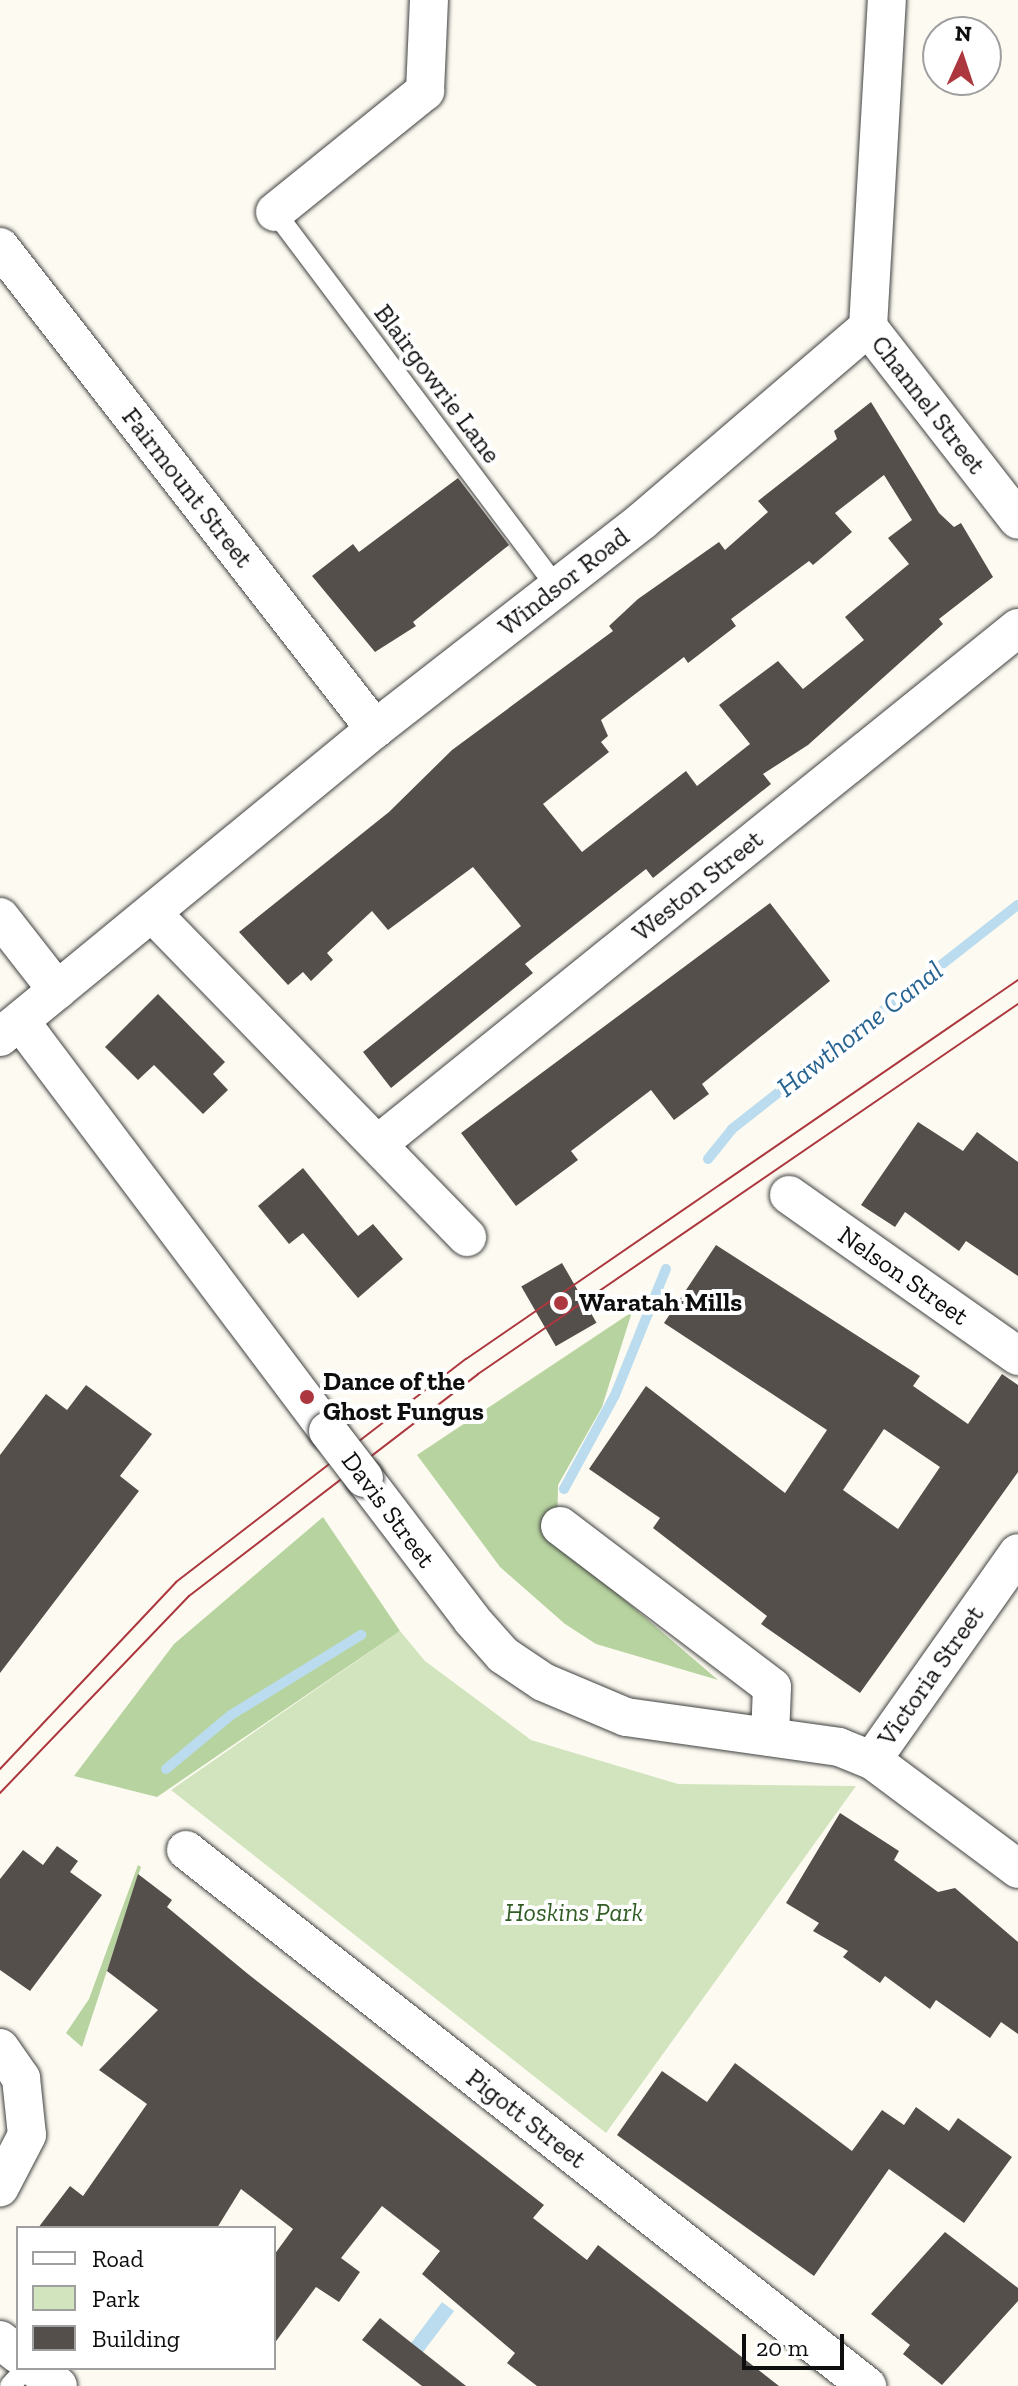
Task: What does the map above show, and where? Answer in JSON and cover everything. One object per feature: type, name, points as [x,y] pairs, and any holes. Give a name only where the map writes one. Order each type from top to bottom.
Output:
[{"type":"street","points":[[275,212],[425,91],[429,0]]},
{"type":"street","points":[[868,327],[887,0]]},
{"type":"street","name":"Fairmount Street","points":[[0,247],[375,729]]},
{"type":"street","name":"Channel Street","points":[[868,327],[1018,520]]},
{"type":"street","name":"Windsor Road","points":[[10,1029],[375,729],[557,587],[868,327]]},
{"type":"street","name":"Weston Street","points":[[378,1144],[1018,628]]},
{"type":"street","points":[[152,913],[467,1237]]},
{"type":"street","points":[[0,917],[57,990]]},
{"type":"street","name":"Davis Street","points":[[10,1029],[328,1431],[472,1620],[503,1655],[543,1682],[626,1717],[839,1747],[872,1760],[1018,1869]]},
{"type":"street","name":"Nelson Street","points":[[789,1195],[1018,1356]]},
{"type":"street","points":[[560,1526],[772,1687],[770,1737]]},
{"type":"street","name":"Victoria Street","points":[[872,1760],[1018,1553]]},
{"type":"street","name":"Pigott Street","points":[[186,1850],[867,2386]]},
{"type":"street","points":[[0,2048],[21,2078],[27,2135],[0,2187]]},
{"type":"street","points":[[0,2340],[16,2352]]},
{"type":"street","points":[[38,2370],[58,2386]]},
{"type":"lane","name":"Blairgowrie Lane","points":[[275,212],[557,587]]},
{"type":"lane","points":[[10,2386],[24,2370]]},
{"type":"green space","points":[[632,1312],[602,1407],[558,1485],[557,1542],[718,1680],[596,1644],[565,1624],[500,1567],[417,1455]]},
{"type":"green space","points":[[323,1517],[400,1631],[157,1797],[74,1776],[174,1644]]},
{"type":"green space","name":"Hoskins Park","points":[[400,1631],[425,1661],[531,1740],[678,1784],[856,1786],[606,2133],[171,1790]]},
{"type":"green space","points":[[138,1865],[141,1867],[82,2047],[66,2033],[89,1999]]},
{"type":"water","points":[[442,2302],[454,2311],[421,2355],[409,2346]]},
{"type":"building","points":[[871,402],[939,513],[954,527],[961,523],[993,577],[939,619],[943,624],[808,745],[763,774],[771,784],[653,878],[646,869],[525,964],[533,973],[391,1088],[363,1052],[521,926],[473,867],[388,930],[372,911],[327,953],[333,960],[311,981],[303,972],[288,985],[239,932],[389,812],[452,750],[613,631],[609,626],[638,599],[719,542],[725,550],[768,512],[758,501],[837,439],[834,431]],"holes":[[[884,475],[912,520],[888,538],[909,564],[845,617],[864,640],[803,689],[778,661],[719,705],[750,744],[697,786],[686,771],[582,852],[543,804],[609,752],[601,742],[608,736],[601,720],[684,657],[688,663],[736,626],[731,619],[809,561],[813,565],[852,532],[835,513]]]},
{"type":"building","points":[[458,478],[509,545],[413,622],[416,626],[375,652],[312,576],[353,544],[359,552]]},
{"type":"building","points":[[770,903],[830,981],[702,1084],[709,1094],[674,1120],[651,1090],[571,1151],[578,1160],[516,1206],[461,1133]]},
{"type":"building","points":[[158,994],[225,1062],[213,1074],[228,1090],[203,1114],[154,1065],[138,1080],[105,1047]]},
{"type":"building","points":[[918,1122],[963,1151],[977,1132],[1018,1162],[1018,1276],[966,1241],[959,1251],[905,1212],[895,1227],[861,1205]]},
{"type":"building","points":[[303,1168],[358,1236],[373,1224],[403,1259],[358,1298],[303,1233],[289,1244],[258,1206]]},
{"type":"building","points":[[716,1245],[920,1376],[913,1386],[968,1424],[1002,1374],[1018,1385],[1018,1472],[860,1693],[761,1624],[767,1616],[653,1528],[660,1518],[589,1469],[646,1386],[785,1493],[827,1430],[664,1323]],"holes":[[[884,1429],[940,1467],[898,1529],[843,1490]]]},
{"type":"building","points":[[562,1263],[596,1323],[556,1346],[521,1286]]},
{"type":"building","points":[[86,1385],[152,1434],[120,1476],[139,1491],[0,1673],[0,1455],[46,1394],[67,1410]]},
{"type":"building","points":[[840,1813],[899,1851],[894,1860],[938,1892],[955,1888],[1018,1942],[1018,2034],[1001,2022],[990,2038],[936,2000],[930,2009],[885,1976],[880,1983],[843,1957],[848,1951],[813,1931],[819,1923],[786,1903]]},
{"type":"building","points":[[57,1846],[78,1861],[70,1872],[102,1895],[30,1991],[0,1970],[0,1879],[23,1850],[43,1865]]},
{"type":"building","points":[[138,1874],[172,1900],[167,1907],[248,1974],[544,2205],[533,2218],[587,2260],[598,2245],[779,2386],[537,2386],[507,2363],[515,2353],[422,2274],[440,2251],[382,2206],[341,2258],[360,2272],[339,2302],[316,2287],[276,2341],[276,2252],[293,2229],[241,2189],[218,2226],[40,2226],[70,2186],[83,2196],[147,2104],[99,2070],[158,2010],[107,1971]]},
{"type":"building","points":[[735,2063],[852,2151],[882,2110],[904,2125],[916,2107],[949,2131],[958,2118],[1012,2157],[964,2223],[889,2169],[814,2276],[617,2135],[662,2071],[707,2102]]},
{"type":"building","points":[[945,2232],[1018,2288],[1018,2301],[942,2385],[903,2354],[910,2345],[871,2314]]},
{"type":"building","points":[[380,2318],[466,2386],[422,2386],[362,2340]]},
{"type":"waterway","name":"Hawthorne Canal","points":[[708,1159],[732,1129],[1018,905]]},
{"type":"waterway","name":"Hawthorne Canal","points":[[564,1489],[615,1395],[666,1269]]},
{"type":"waterway","points":[[166,1769],[231,1715],[361,1635]]},
{"type":"tram line","points":[[0,1769],[176,1582],[466,1359],[1018,980]]},
{"type":"tram line","points":[[0,1793],[189,1596],[478,1374],[1018,1004]]},
{"type":"place","name":"Waratah Mills","points":[[561,1303]]},
{"type":"place","name":"Dance of the Ghost Fungus","points":[[307,1397]]}]
